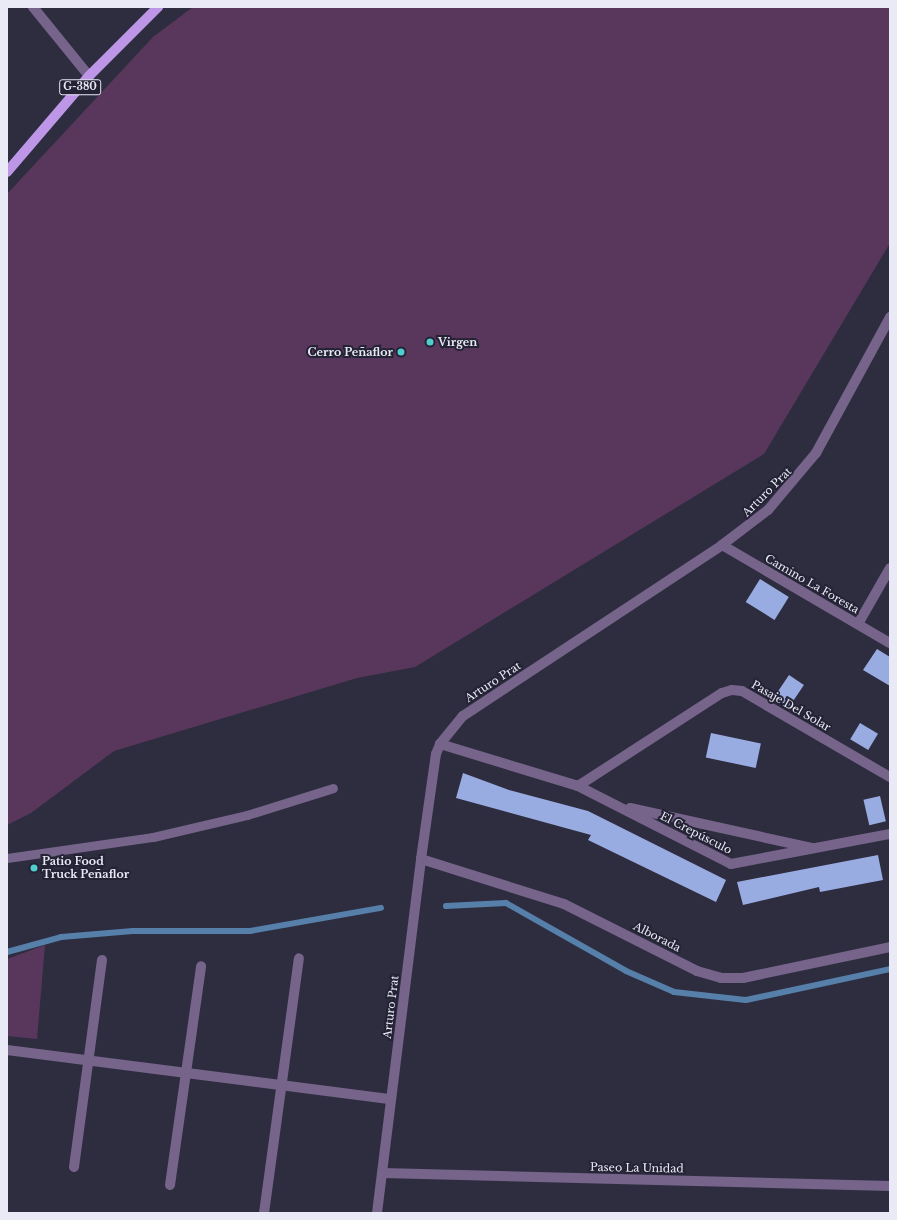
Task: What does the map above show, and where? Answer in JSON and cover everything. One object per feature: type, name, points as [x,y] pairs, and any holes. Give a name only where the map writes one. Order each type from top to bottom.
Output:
[{"type":"main road","name":"G-380","points":[[7,172],[89,76],[158,7]]},
{"type":"street","points":[[33,7],[89,76]]},
{"type":"street","name":"Arturo Prat","points":[[377,1213],[421,859],[436,754],[440,744],[463,716],[722,545],[768,510],[802,473],[890,317]]},
{"type":"street","name":"Camino La Foresta","points":[[722,545],[890,643]]},
{"type":"street","points":[[858,624],[890,568]]},
{"type":"street","name":"Pasaje Del Solar","points":[[578,786],[722,693],[732,690],[742,691],[890,778]]},
{"type":"street","name":"El Crepúsculo","points":[[440,744],[578,786],[731,864],[890,834]]},
{"type":"street","name":"El Crepúsculo","points":[[617,805],[816,849]]},
{"type":"street","name":"Alborada","points":[[421,859],[564,904],[697,971],[721,978],[743,978],[890,947]]},
{"type":"street","points":[[264,1213],[299,958]]},
{"type":"street","points":[[74,1168],[102,960]]},
{"type":"street","points":[[170,1185],[201,966]]},
{"type":"street","points":[[7,1050],[392,1099]]},
{"type":"street","name":"Paseo La Unidad","points":[[382,1173],[890,1186]]},
{"type":"lane","points":[[7,858],[160,836],[247,815],[333,788]]},
{"type":"shaded area","points":[[193,7],[890,7],[890,243],[764,454],[415,667],[357,678],[114,751],[31,813],[7,825],[7,194],[153,37]]},
{"type":"shaded area","points":[[45,945],[37,1039],[7,1036],[7,959]]},
{"type":"building","points":[[760,579],[789,597],[775,620],[746,602]]},
{"type":"building","points":[[877,649],[890,657],[890,686],[863,670]]},
{"type":"building","points":[[789,675],[804,685],[788,708],[773,698]]},
{"type":"building","points":[[860,723],[878,734],[868,750],[850,739]]},
{"type":"building","points":[[711,733],[761,744],[756,768],[706,757]]},
{"type":"building","points":[[463,773],[509,790],[588,811],[726,880],[716,902],[588,840],[591,835],[456,798]]},
{"type":"building","points":[[880,796],[886,821],[869,825],[863,800]]},
{"type":"building","points":[[878,855],[883,880],[820,892],[819,887],[743,905],[737,882]]},
{"type":"waterway","points":[[446,906],[506,903],[626,971],[674,992],[746,1000],[890,969]]},
{"type":"waterway","points":[[7,952],[61,937],[133,931],[250,931],[381,908]]},
{"type":"place","name":"Virgen","points":[[430,342]]},
{"type":"place","name":"Cerro Peñaflor","points":[[401,352]]},
{"type":"place","name":"Patio Food Truck Peñaflor","points":[[34,868]]}]
